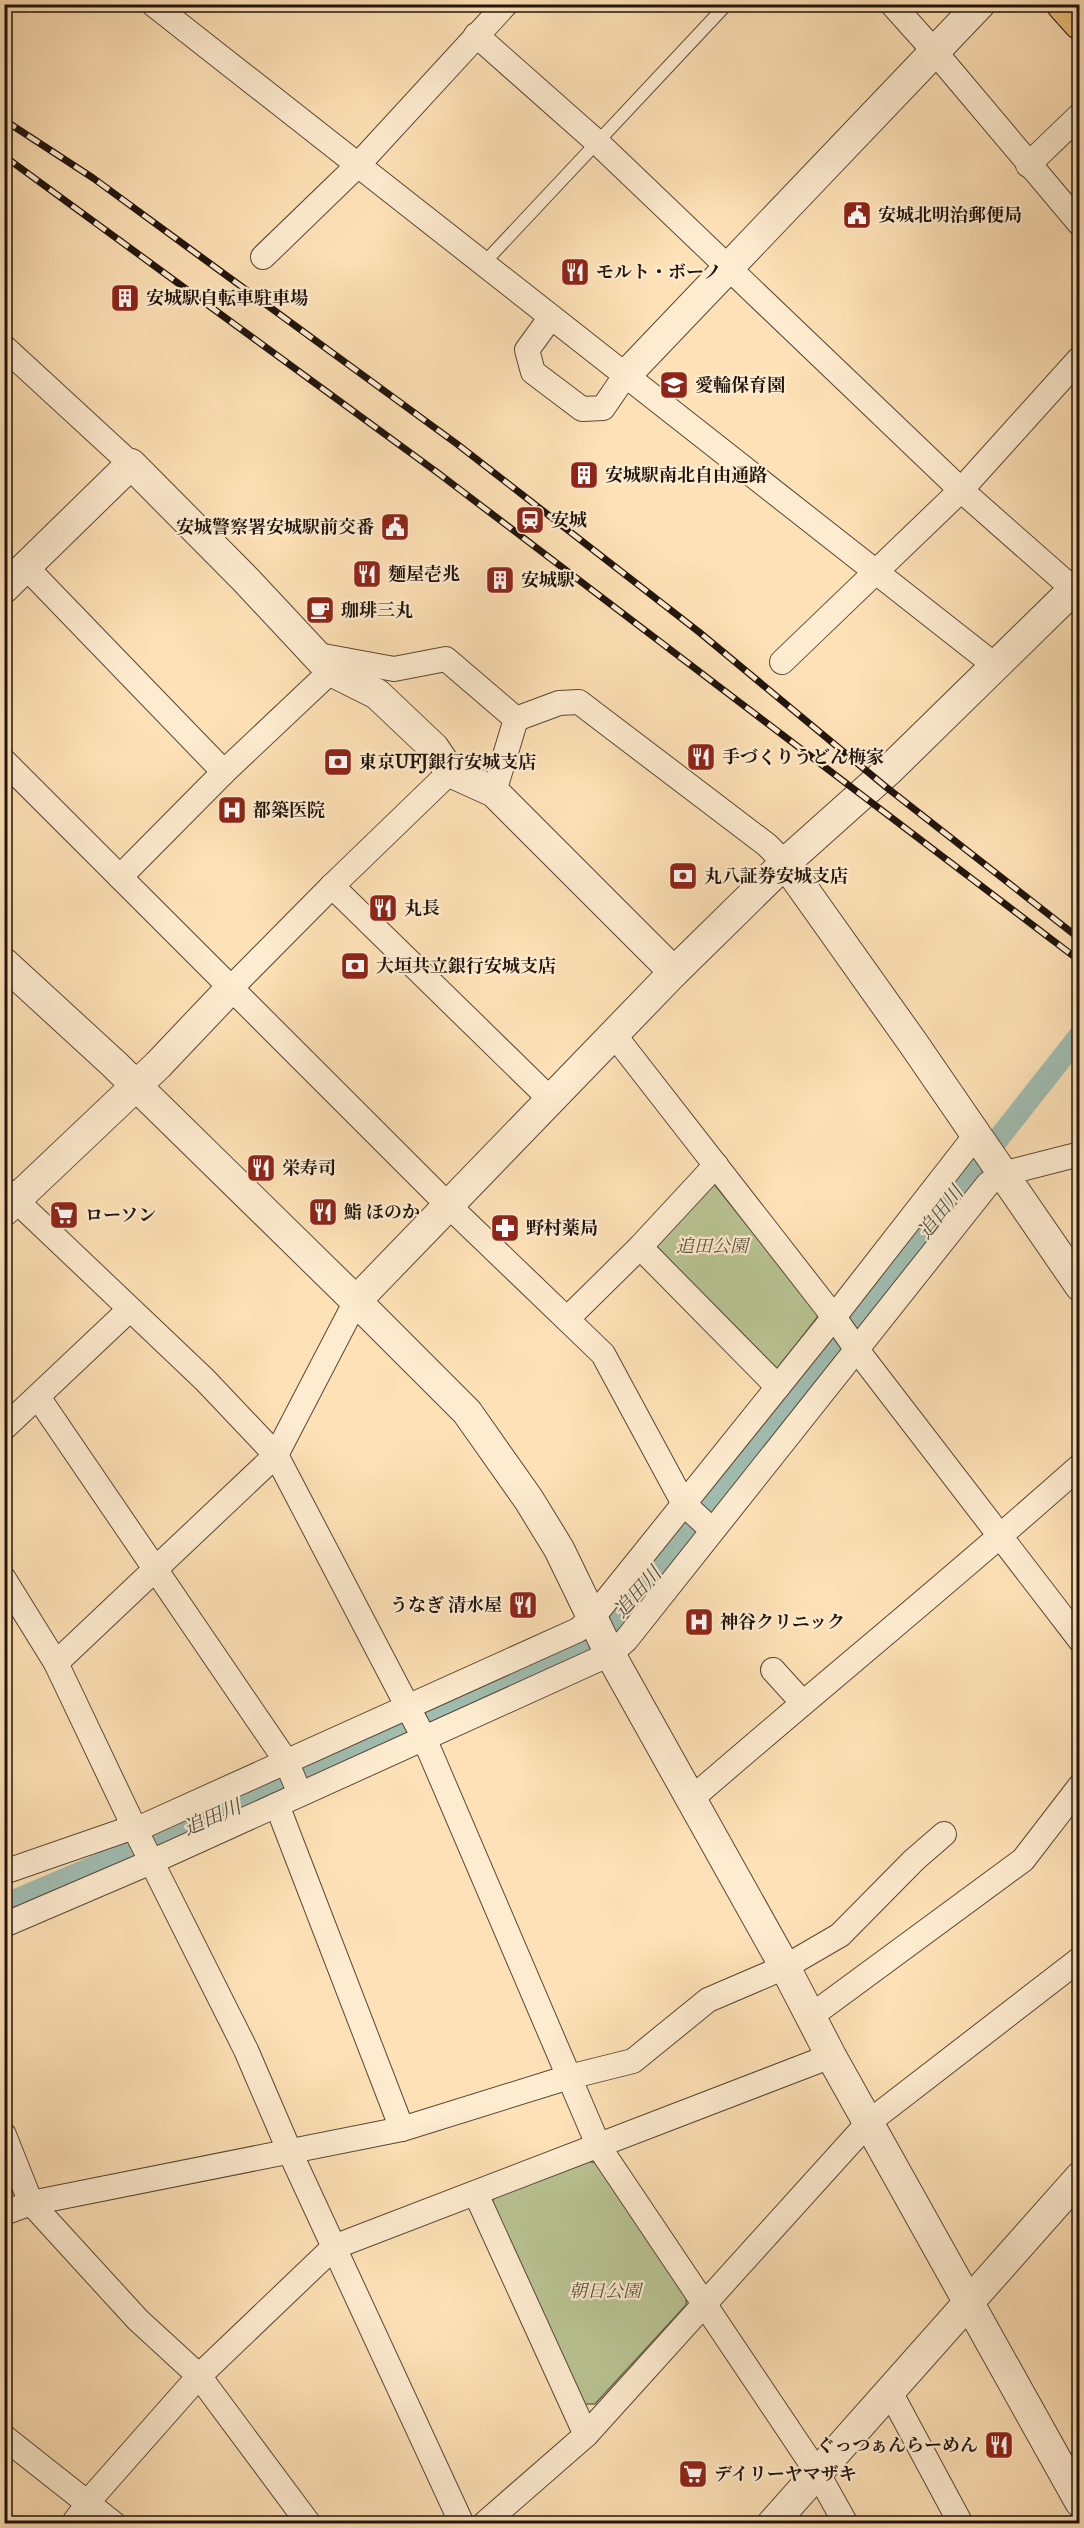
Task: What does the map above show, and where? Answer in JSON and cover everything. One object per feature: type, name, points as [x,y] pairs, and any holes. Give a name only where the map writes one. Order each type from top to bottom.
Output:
[{"type":"main road","points":[[1064,4],[1080,23]]},
{"type":"street","points":[[153,4],[996,667]]},
{"type":"street","points":[[263,257],[357,166],[506,4]]},
{"type":"street","points":[[892,4],[1080,224]]},
{"type":"street","points":[[551,317],[527,350],[533,372],[582,409],[603,408],[626,376],[980,4]]},
{"type":"street","points":[[56,1663],[276,1455],[356,1301],[615,1036],[674,972],[785,863],[889,770],[1078,589],[962,490],[598,143],[476,35]]},
{"type":"street","points":[[1028,165],[1080,115]]},
{"type":"street","points":[[4,347],[131,464],[325,663],[377,694],[434,748],[450,772],[494,792],[674,972]]},
{"type":"street","points":[[782,662],[962,490],[1080,358]]},
{"type":"street","points":[[4,588],[131,464]]},
{"type":"street","points":[[26,567],[225,772]]},
{"type":"street","points":[[325,663],[394,669],[446,659],[516,719]]},
{"type":"street","points":[[120,877],[225,772],[325,663]]},
{"type":"street","points":[[516,719],[559,702],[579,702],[767,845],[785,863],[1080,1286]]},
{"type":"street","points":[[494,792],[516,719]]},
{"type":"street","points":[[4,761],[448,1205],[603,1353],[684,1504],[712,1530]]},
{"type":"street","points":[[450,772],[332,886],[136,1086],[9,1200],[205,1380],[276,1455],[424,1738],[599,2146],[817,2472],[846,2523]]},
{"type":"street","points":[[332,886],[551,1100]]},
{"type":"street","points":[[4,963],[136,1086],[466,1412],[529,1500],[559,1550],[610,1654],[785,1967],[831,2056],[969,2303],[1077,2489]]},
{"type":"street","points":[[615,1036],[834,1317],[1080,1640]]},
{"type":"street","points":[[7,1864],[146,1825],[578,1630],[593,1617],[684,1504],[976,1135]]},
{"type":"street","points":[[4,1925],[151,1862],[610,1654],[626,1640],[988,1184],[1002,1174],[1080,1154]]},
{"type":"street","points":[[567,1319],[640,1247],[716,1165]]},
{"type":"street","points":[[640,1247],[778,1386]]},
{"type":"street","points":[[4,1428],[129,1310]]},
{"type":"street","points":[[38,1396],[286,1761],[300,1794]]},
{"type":"street","points":[[690,1800],[1080,1466]]},
{"type":"street","points":[[4,1579],[56,1663],[151,1862],[246,2050],[289,2150],[462,2523]]},
{"type":"street","points":[[773,1670],[802,1702]]},
{"type":"street","points":[[811,2016],[1023,1860],[1080,1786]]},
{"type":"street","points":[[277,1805],[402,2129]]},
{"type":"street","points":[[4,2213],[31,2203],[402,2129],[569,2077],[633,2061],[708,2000],[785,1967],[840,1935],[914,1860],[944,1834]]},
{"type":"street","points":[[484,2523],[586,2435],[869,2122],[1080,1959]]},
{"type":"street","points":[[73,2523],[199,2376],[334,2247],[831,2056]]},
{"type":"street","points":[[4,2136],[31,2203],[138,2320],[199,2376],[309,2523]]},
{"type":"street","points":[[772,2523],[1080,2177]]},
{"type":"street","points":[[476,2194],[586,2435]]},
{"type":"street","points":[[889,2390],[961,2523]]},
{"type":"street","points":[[4,2437],[114,2523]]},
{"type":"lane","points":[[483,264],[727,4]]},
{"type":"green space","name":"追田公園","points":[[714,1184],[819,1315],[777,1370],[653,1245]]},
{"type":"green space","name":"朝日公園","points":[[585,2161],[598,2163],[687,2292],[686,2305],[595,2404],[584,2404],[491,2205],[494,2197]]},
{"type":"waterway","name":"追田川","points":[[4,1905],[389,1741],[579,1652],[634,1601],[1080,1035]]},
{"type":"railway","points":[[4,120],[93,178],[457,444],[699,632],[886,787],[1080,939]]},
{"type":"railway","points":[[4,156],[438,473],[1080,961]]},
{"type":"place","name":"安城北明治郵便局","points":[[857,215]]},
{"type":"place","name":"モルト・ボーノ","points":[[575,272]]},
{"type":"place","name":"安城駅自転車駐車場","points":[[125,298]]},
{"type":"place","name":"愛輪保育園","points":[[674,385]]},
{"type":"place","name":"安城駅南北自由通路","points":[[584,475]]},
{"type":"place","name":"安城","points":[[530,520]]},
{"type":"place","name":"安城警察署安城駅前交番","points":[[395,527]]},
{"type":"place","name":"麵屋壱兆","points":[[367,574]]},
{"type":"place","name":"安城駅","points":[[500,580]]},
{"type":"place","name":"珈琲三丸","points":[[320,610]]},
{"type":"place","name":"手づくりうどん梅家","points":[[701,757]]},
{"type":"place","name":"東京UFJ銀行安城支店","points":[[338,762]]},
{"type":"place","name":"都築医院","points":[[232,810]]},
{"type":"place","name":"丸八証券安城支店","points":[[683,876]]},
{"type":"place","name":"丸長","points":[[383,908]]},
{"type":"place","name":"大垣共立銀行安城支店","points":[[355,966]]},
{"type":"place","name":"栄寿司","points":[[261,1168]]},
{"type":"place","name":"鮨 ほのか","points":[[323,1212]]},
{"type":"place","name":"ローソン","points":[[64,1215]]},
{"type":"place","name":"野村薬局","points":[[505,1228]]},
{"type":"place","name":"うなぎ 清水屋","points":[[523,1605]]},
{"type":"place","name":"神谷クリニック","points":[[699,1622]]},
{"type":"place","name":"ぐっつぁんらーめん","points":[[999,2445]]},
{"type":"place","name":"デイリーヤマザキ","points":[[693,2474]]}]
